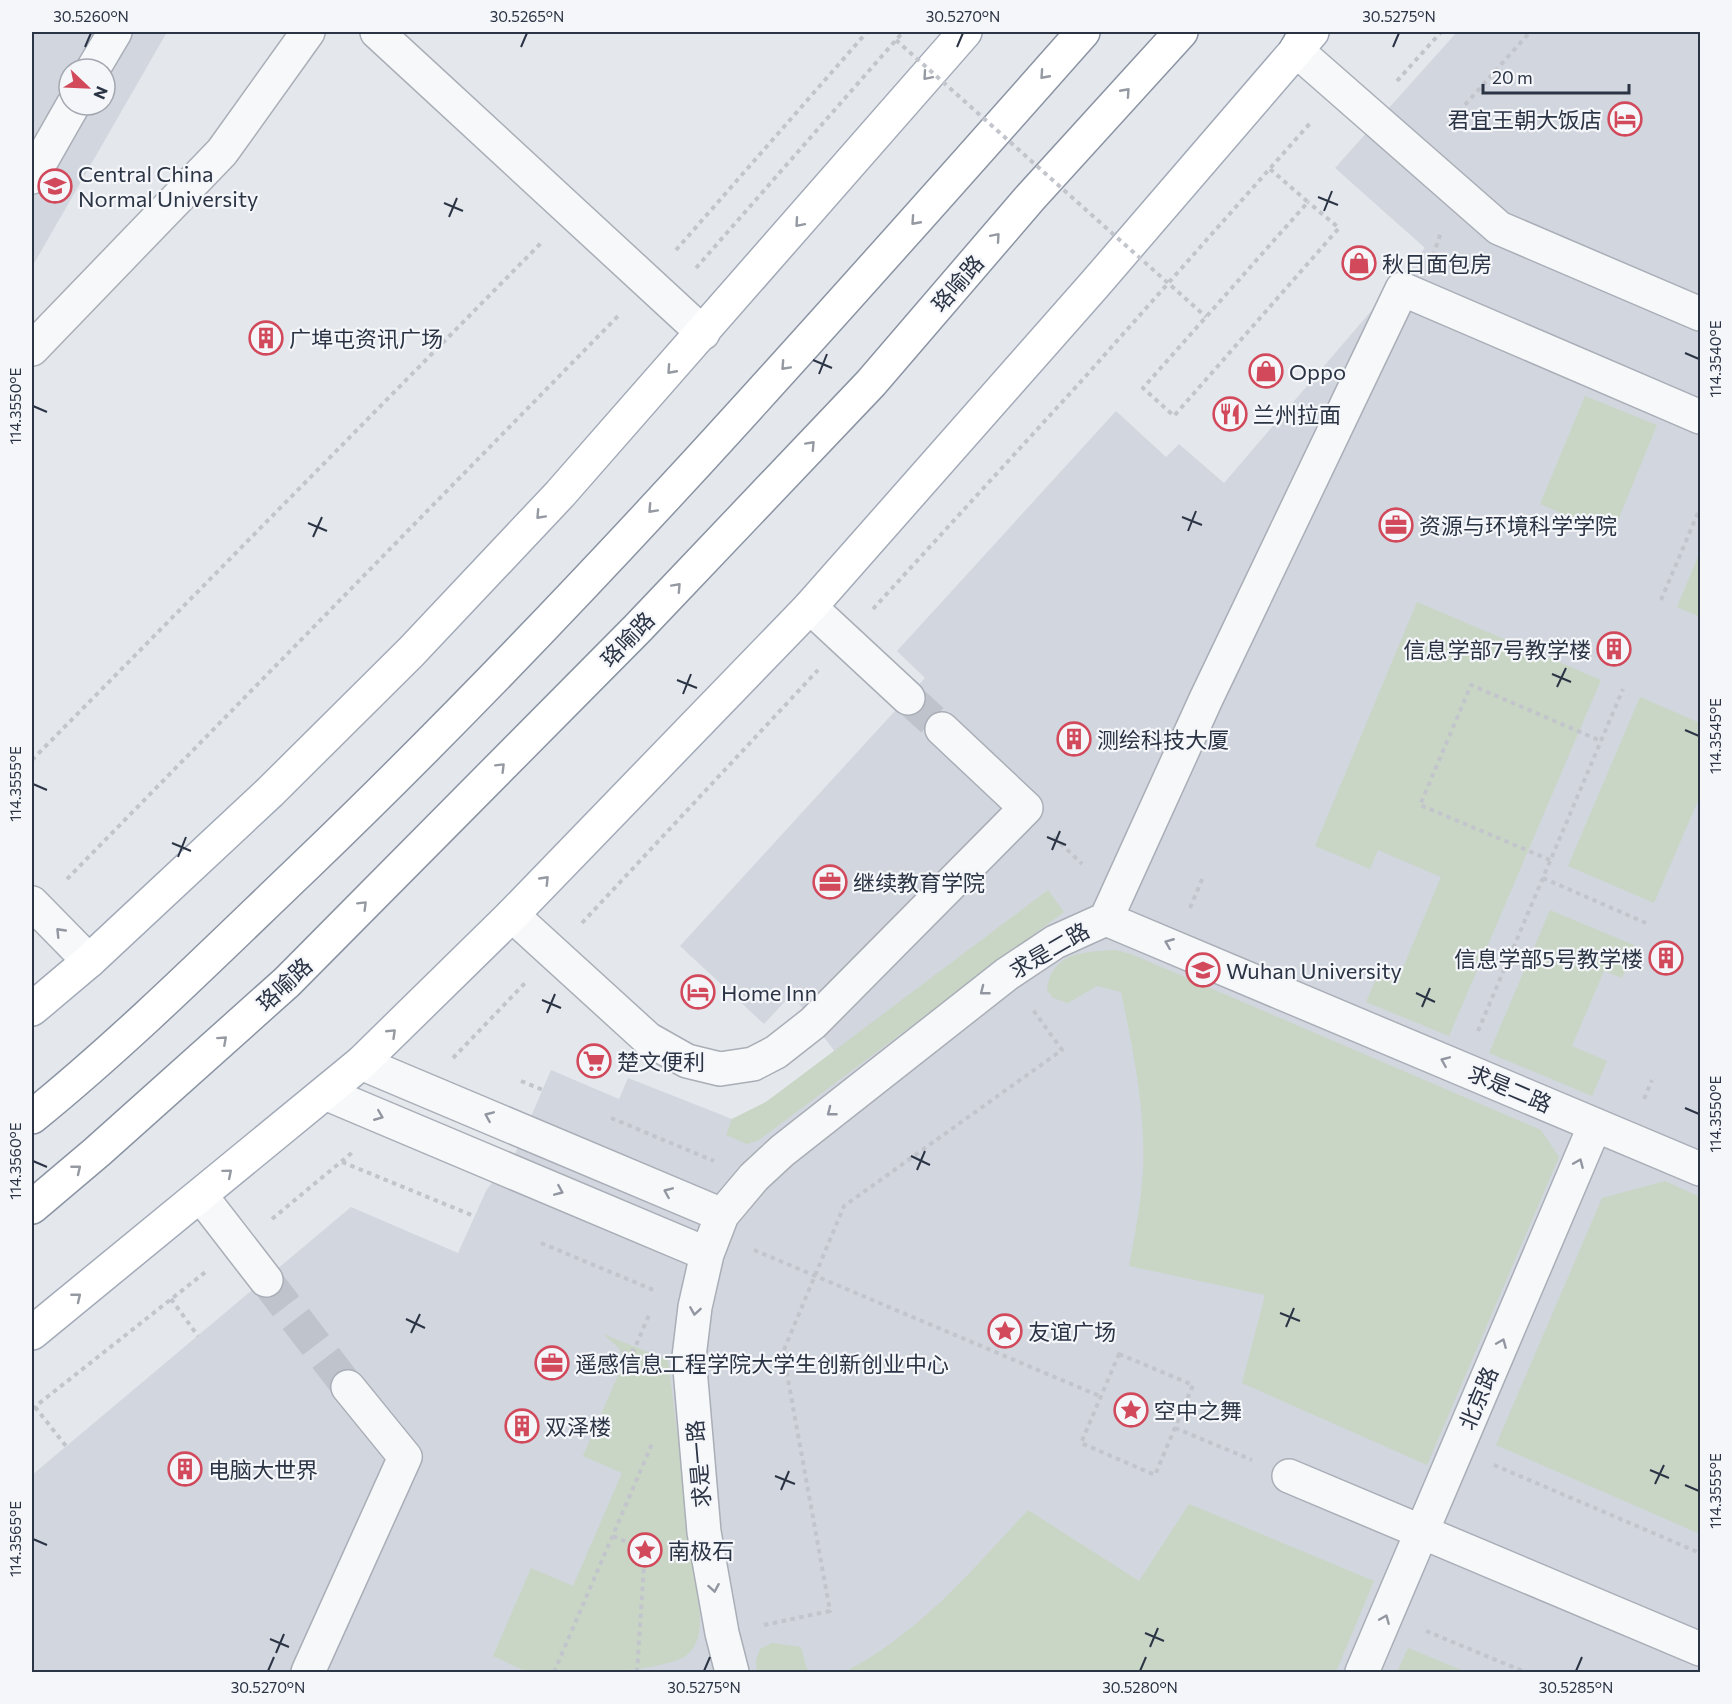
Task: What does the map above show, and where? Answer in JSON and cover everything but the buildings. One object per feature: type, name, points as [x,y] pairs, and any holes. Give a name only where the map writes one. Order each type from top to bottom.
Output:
[{"type":"main road","points":[[35,1001],[89,961],[270,792],[411,652],[560,494],[965,32]]},
{"type":"main road","points":[[32,1117],[150,1014],[412,763],[817,332],[1083,32]]},
{"type":"main road","name":"珞喻路","points":[[32,1207],[98,1152],[287,982],[637,629],[871,383],[1029,199],[1181,32]]},
{"type":"main road","points":[[32,1333],[361,1063],[512,915],[810,606],[1065,320],[1305,38]]},
{"type":"street","points":[[100,57],[115,32]]},
{"type":"street","points":[[32,349],[222,152],[308,32]]},
{"type":"street","points":[[377,32],[703,333]]},
{"type":"street","points":[[1305,38],[1369,113],[1499,228],[1701,314]]},
{"type":"street","points":[[32,177],[66,117]]},
{"type":"street","points":[[1106,918],[1206,699],[1402,289],[1701,417]]},
{"type":"street","points":[[810,606],[908,698]]},
{"type":"street","points":[[512,915],[641,1032],[669,1052],[707,1068],[735,1068],[753,1064],[776,1052],[813,1023],[1026,808],[942,729]]},
{"type":"street","points":[[35,906],[89,961]]},
{"type":"street","name":"求是二路","points":[[714,1234],[754,1177],[782,1151],[1007,974],[1055,942],[1106,918],[1701,1169]]},
{"type":"street","points":[[361,1063],[714,1234]]},
{"type":"street","points":[[325,1093],[714,1234]]},
{"type":"street","name":"北京路","points":[[1362,1672],[1595,1125]]},
{"type":"street","points":[[201,1196],[266,1280]]},
{"type":"street","name":"求是一路","points":[[714,1234],[695,1307],[689,1357],[704,1532],[722,1633],[732,1672]]},
{"type":"street","points":[[308,1672],[405,1457],[348,1387]]},
{"type":"street","points":[[1289,1476],[1701,1649]]},
{"type":"street","points":[[1693,1672],[1701,1655]]},
{"type":"path","points":[[657,292],[867,32]]},
{"type":"path","points":[[35,906],[591,345],[657,292],[762,194],[903,32]]},
{"type":"path","points":[[1369,113],[1441,32]]},
{"type":"path","points":[[1418,157],[1530,32]]},
{"type":"path","points":[[896,40],[1206,317]]},
{"type":"path","points":[[1270,169],[1339,228],[1174,416],[1143,388],[1308,202]]},
{"type":"path","points":[[32,760],[573,212]]},
{"type":"path","points":[[1661,600],[1701,508]]},
{"type":"path","points":[[1550,860],[1420,805],[1471,685],[1601,741]]},
{"type":"path","points":[[1462,1068],[1623,689]]},
{"type":"path","points":[[1543,878],[1646,923]]},
{"type":"path","points":[[722,1633],[830,1611],[783,1352],[844,1206],[1062,1050],[1007,974]]},
{"type":"path","points":[[611,1118],[754,1177]]},
{"type":"path","points":[[342,1162],[474,1216]]},
{"type":"path","points":[[714,1234],[1102,1397]]},
{"type":"path","points":[[541,1243],[659,1292],[655,1302]]},
{"type":"path","points":[[171,1299],[198,1336]]},
{"type":"path","points":[[622,1353],[634,1350],[651,1311]]},
{"type":"path","points":[[1119,1354],[1193,1385],[1155,1475],[1082,1443],[1102,1397],[1119,1354]]},
{"type":"path","points":[[35,1407],[66,1446]]},
{"type":"path","points":[[1175,1428],[1289,1476]]},
{"type":"path","points":[[554,1672],[653,1441]]},
{"type":"path","points":[[1456,1449],[1701,1553]]},
{"type":"path","points":[[613,1536],[645,1550],[704,1532]]},
{"type":"path","points":[[637,1672],[645,1550]]},
{"type":"path","points":[[1386,1614],[1525,1672]]},
{"type":"shaded area","name":"Central China Normal University","points":[[32,32],[167,32],[32,267]]},
{"type":"shaded area","name":"Wuhan University","points":[[1457,32],[1700,32],[1700,1672],[32,1672],[32,1475],[351,1207],[458,1253],[487,1189],[492,1183],[502,1184],[551,1070],[619,1099],[628,1078],[732,1119],[766,1102],[835,1052],[792,994],[764,1024],[680,946],[925,678],[897,651],[1116,411],[1166,457],[1179,444],[1224,483],[1425,248],[1335,168]]},
{"type":"green space","points":[[1585,396],[1657,425],[1612,535],[1540,504]]},
{"type":"green space","points":[[1700,552],[1700,617],[1677,607]]},
{"type":"green space","points":[[1417,602],[1601,680],[1449,1036],[1366,1002],[1380,970],[1399,977],[1441,877],[1378,850],[1370,869],[1315,846]]},
{"type":"green space","points":[[1640,697],[1700,723],[1700,796],[1654,903],[1568,866]]},
{"type":"green space","points":[[1048,890],[1064,912],[759,1140],[747,1144],[726,1135],[732,1119],[766,1102]]},
{"type":"green space","points":[[1550,910],[1636,946],[1622,978],[1604,971],[1572,1046],[1607,1061],[1592,1096],[1489,1053]]},
{"type":"green space","points":[[1115,950],[1131,954],[1541,1130],[1559,1157],[1427,1465],[1242,1383],[1265,1295],[1129,1266],[1141,1195],[1143,1126],[1138,1081],[1121,992],[1097,986],[1068,1003],[1053,998],[1047,990],[1050,977],[1062,961],[1071,956]]},
{"type":"green space","points":[[1665,1181],[1700,1197],[1700,1534],[1496,1445],[1602,1198]]},
{"type":"green space","points":[[603,1334],[668,1360],[700,1616],[698,1637],[687,1655],[676,1661],[659,1665],[612,1672],[545,1674],[527,1671],[493,1656],[531,1568],[573,1586],[622,1473],[583,1456],[623,1359],[619,1348]]},
{"type":"green space","points":[[1189,1504],[1374,1581],[1336,1672],[844,1672],[896,1640],[943,1600],[1028,1510],[1139,1581]]},
{"type":"green space","points":[[772,1643],[801,1647],[807,1669],[813,1672],[757,1672],[756,1660],[760,1649]]},
{"type":"green space","points":[[1408,1648],[1466,1672],[1397,1672]]},
{"type":"tunnel","points":[[908,698],[942,729]]},
{"type":"tunnel","points":[[266,1280],[348,1387]]},
{"type":"place","name":"君宜王朝大饭店","points":[[1625,119]]},
{"type":"place","name":"Central China Normal University","points":[[55,186]]},
{"type":"place","name":"秋日面包房","points":[[1359,263]]},
{"type":"place","name":"广埠屯资讯广场","points":[[266,338]]},
{"type":"place","name":"Oppo","points":[[1266,371]]},
{"type":"place","name":"兰州拉面","points":[[1230,414]]},
{"type":"place","name":"资源与环境科学学院","points":[[1396,525]]},
{"type":"place","name":"信息学部7号教学楼","points":[[1614,649]]},
{"type":"place","name":"测绘科技大厦","points":[[1074,739]]},
{"type":"place","name":"继续教育学院","points":[[830,882]]},
{"type":"place","name":"信息学部5号教学楼","points":[[1666,958]]},
{"type":"place","name":"Wuhan University","points":[[1203,970]]},
{"type":"place","name":"Home Inn","points":[[698,992]]},
{"type":"place","name":"楚文便利","points":[[594,1061]]},
{"type":"place","name":"友谊广场","points":[[1005,1331]]},
{"type":"place","name":"遥感信息工程学院大学生创新创业中心","points":[[552,1363]]},
{"type":"place","name":"空中之舞","points":[[1131,1410]]},
{"type":"place","name":"双泽楼","points":[[522,1426]]},
{"type":"place","name":"电脑大世界","points":[[185,1469]]},
{"type":"place","name":"南极石","points":[[645,1550]]}]
